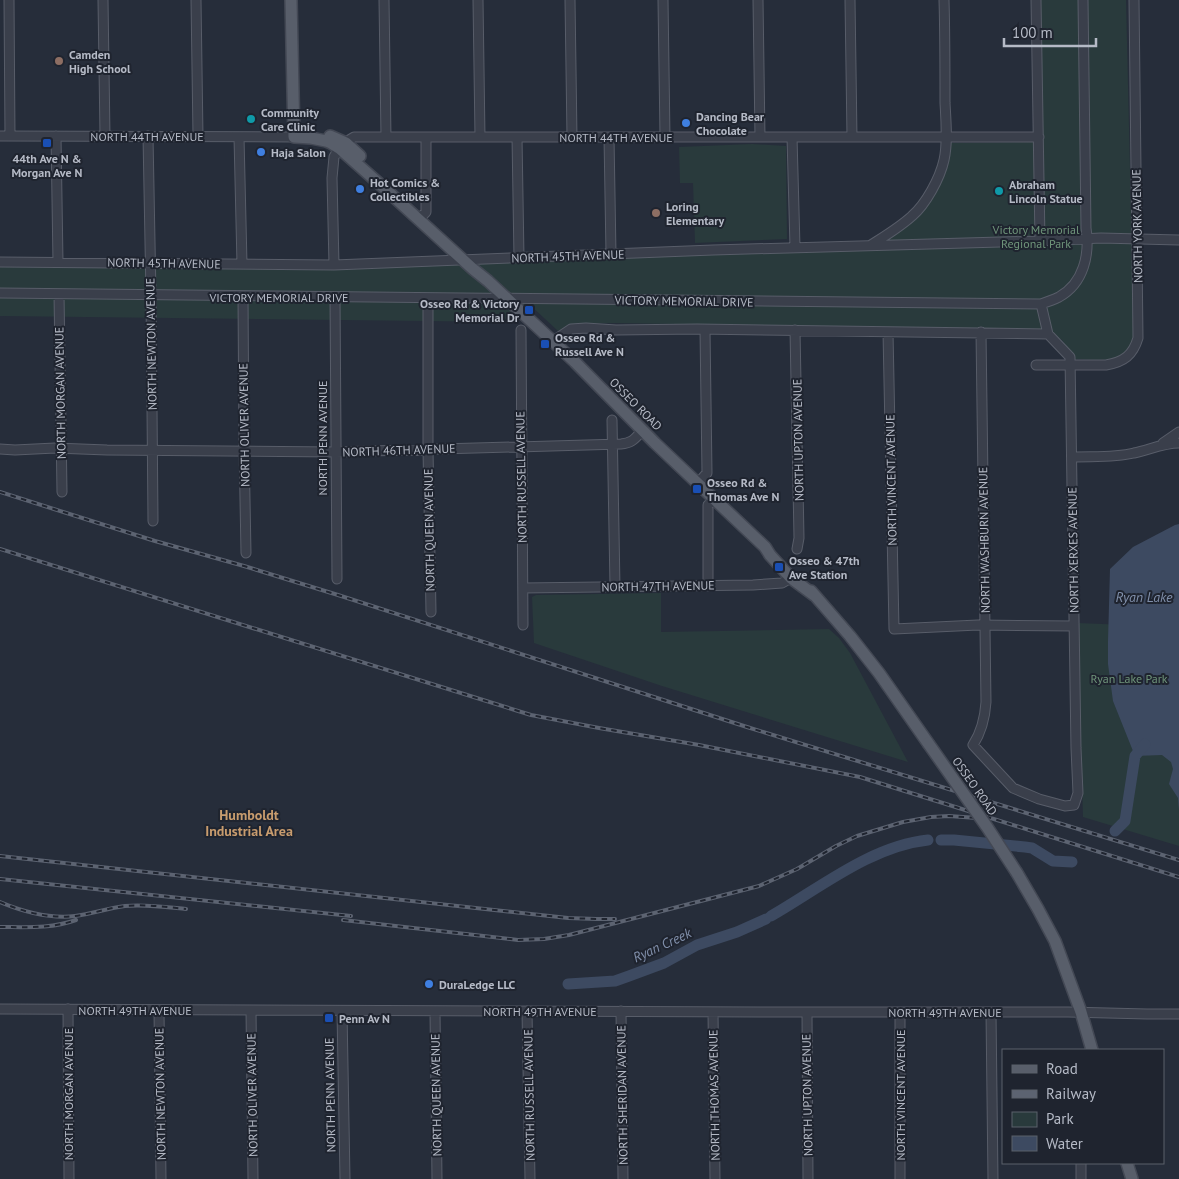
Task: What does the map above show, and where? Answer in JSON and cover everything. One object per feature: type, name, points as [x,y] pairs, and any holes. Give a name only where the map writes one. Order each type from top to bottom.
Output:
[{"type":"main road","points":[[291,0],[294,137]]},
{"type":"main road","name":"OSSEO ROAD","points":[[294,137],[332,136],[370,175],[468,260],[481,268],[488,280],[506,298],[698,482],[764,547],[791,578],[814,596]]},
{"type":"main road","name":"OSSEO ROAD","points":[[342,146],[423,215],[468,260]]},
{"type":"main road","name":"OSSEO ROAD","points":[[764,547],[775,553],[800,578],[879,673],[1017,873],[1055,941],[1081,1012],[1090,1049]]},
{"type":"main road","points":[[1127,1164],[1132,1179]]},
{"type":"street","points":[[9,0],[10,136]]},
{"type":"street","points":[[103,0],[105,136]]},
{"type":"street","points":[[196,0],[198,136]]},
{"type":"street","points":[[384,0],[386,137]]},
{"type":"street","points":[[478,0],[480,137]]},
{"type":"street","points":[[570,0],[572,137]]},
{"type":"street","points":[[662,0],[664,137]]},
{"type":"street","points":[[758,0],[760,137]]},
{"type":"street","points":[[850,0],[852,137]]},
{"type":"street","points":[[871,245],[913,216],[924,202],[940,173],[944,160],[946,137],[944,0]]},
{"type":"street","points":[[1036,0],[1040,241]]},
{"type":"street","name":"VICTORY MEMORIAL DRIVE","points":[[0,293],[1041,304],[1060,297],[1074,284],[1084,267],[1087,248],[1083,0]]},
{"type":"street","name":"NORTH YORK AVENUE","points":[[1036,365],[1106,365],[1115,363],[1129,355],[1135,347],[1138,338],[1134,0]]},
{"type":"street","name":"NORTH 44TH AVENUE","points":[[0,136],[294,137]]},
{"type":"street","points":[[56,136],[58,262]]},
{"type":"street","name":"NORTH NEWTON AVENUE","points":[[148,136],[153,521]]},
{"type":"street","points":[[239,137],[242,264]]},
{"type":"street","name":"NORTH 44TH AVENUE","points":[[342,146],[354,137],[1039,137]]},
{"type":"street","points":[[423,215],[426,212],[426,137]]},
{"type":"street","points":[[518,137],[519,258]]},
{"type":"street","points":[[609,137],[611,254]]},
{"type":"street","points":[[792,137],[795,247]]},
{"type":"street","points":[[334,265],[332,178],[334,156],[342,146]]},
{"type":"street","name":"NORTH 45TH AVENUE","points":[[0,262],[334,265],[1087,238],[1179,240]]},
{"type":"street","name":"NORTH MORGAN AVENUE","points":[[59,294],[62,492]]},
{"type":"street","name":"NORTH OLIVER AVENUE","points":[[243,296],[246,553]]},
{"type":"street","name":"NORTH PENN AVENUE","points":[[335,297],[337,579]]},
{"type":"street","name":"NORTH QUEEN AVENUE","points":[[428,298],[431,612]]},
{"type":"street","points":[[553,341],[571,329],[586,328],[616,330],[795,330],[1048,334],[1041,304]]},
{"type":"street","name":"NORTH RUSSELL AVENUE","points":[[521,330],[523,625]]},
{"type":"street","points":[[698,482],[707,473],[705,330]]},
{"type":"street","name":"NORTH UPTON AVENUE","points":[[795,330],[800,538],[797,548]]},
{"type":"street","name":"NORTH VINCENT AVENUE","points":[[888,332],[894,629],[985,625]]},
{"type":"street","name":"NORTH WASHBURN AVENUE","points":[[981,332],[986,713],[981,730],[973,746],[1013,788],[1040,799],[1065,806],[1074,805]]},
{"type":"street","name":"NORTH XERXES AVENUE","points":[[1048,334],[1070,356],[1078,793],[1074,805]]},
{"type":"street","points":[[612,420],[615,587]]},
{"type":"street","name":"NORTH 46TH AVENUE","points":[[0,449],[336,452],[428,450],[628,443],[633,441],[643,430]]},
{"type":"street","points":[[1159,446],[1179,432]]},
{"type":"street","points":[[1072,457],[1121,455],[1179,443]]},
{"type":"street","points":[[708,586],[708,505],[715,499]]},
{"type":"street","name":"NORTH 47TH AVENUE","points":[[523,588],[753,585],[782,583],[791,578]]},
{"type":"street","points":[[985,625],[1074,626]]},
{"type":"street","name":"NORTH 49TH AVENUE","points":[[0,1009],[1081,1012],[1179,1014]]},
{"type":"street","name":"NORTH MORGAN AVENUE","points":[[68,1009],[69,1179]]},
{"type":"street","name":"NORTH NEWTON AVENUE","points":[[159,1010],[161,1179]]},
{"type":"street","name":"NORTH OLIVER AVENUE","points":[[250,1010],[252,1179]]},
{"type":"street","name":"NORTH PENN AVENUE","points":[[342,1011],[345,1179]]},
{"type":"street","name":"NORTH QUEEN AVENUE","points":[[435,1011],[437,1179]]},
{"type":"street","name":"NORTH RUSSELL AVENUE","points":[[528,1011],[530,1179]]},
{"type":"street","name":"NORTH SHERIDAN AVENUE","points":[[621,1011],[623,1179]]},
{"type":"street","name":"NORTH THOMAS AVENUE","points":[[713,1012],[715,1179]]},
{"type":"street","name":"NORTH UPTON AVENUE","points":[[807,1012],[808,1179]]},
{"type":"street","name":"NORTH VINCENT AVENUE","points":[[900,1012],[900,1179]]},
{"type":"street","points":[[991,1012],[993,1179]]},
{"type":"street","points":[[1081,1164],[1081,1179]]},
{"type":"green space","name":"Victory Memorial Regional Park","points":[[1040,0],[1126,0],[1134,340],[1128,350],[1117,357],[1102,360],[1074,359],[1062,340],[1033,330],[614,323],[574,324],[558,331],[529,304],[511,322],[0,316],[0,267],[334,268],[864,249],[916,218],[931,200],[945,171],[950,143],[1043,142]]},
{"type":"green space","points":[[752,144],[786,146],[787,239],[695,243],[693,183],[680,183],[679,147]]},
{"type":"green space","points":[[661,593],[661,632],[829,629],[839,638],[850,653],[908,762],[662,686],[534,643],[532,597],[536,595]]},
{"type":"green space","name":"Ryan Lake Park","points":[[1077,623],[1179,627],[1179,846],[1083,817]]},
{"type":"water","name":"Ryan Lake","points":[[1179,524],[1179,810],[1178,798],[1169,784],[1173,769],[1171,762],[1162,755],[1135,756],[1113,701],[1108,664],[1108,641],[1110,569],[1133,547]]},
{"type":"waterway","name":"Ryan Creek","points":[[1115,831],[1125,821],[1135,756],[1145,744]]},
{"type":"waterway","name":"Ryan Creek","points":[[771,916],[866,859],[886,850],[928,840]]},
{"type":"waterway","name":"Ryan Creek","points":[[941,840],[1032,848],[1053,861],[1072,862]]},
{"type":"waterway","name":"Ryan Creek","points":[[568,984],[615,981],[664,963],[697,945],[737,932],[766,919]]},
{"type":"railway","points":[[0,492],[155,541],[338,595],[747,727],[1179,860]]},
{"type":"railway","points":[[0,549],[531,715],[699,745],[860,777],[1179,877]]},
{"type":"railway","points":[[343,920],[518,940],[544,939],[569,935],[759,886],[797,869],[857,836],[903,822],[949,816],[977,818]]},
{"type":"railway","points":[[0,856],[568,918],[615,919]]},
{"type":"railway","points":[[0,879],[351,916]]},
{"type":"railway","points":[[0,902],[27,912],[65,917],[133,905],[186,909]]},
{"type":"railway","points":[[0,927],[48,926],[76,920]]},
{"type":"place","name":"Camden High School","points":[[59,61]]},
{"type":"place","name":"Community Care Clinic","points":[[251,119]]},
{"type":"place","name":"Dancing Bear Chocolate","points":[[686,123]]},
{"type":"place","name":"44th Ave N & Morgan Ave N","points":[[47,143]]},
{"type":"place","name":"Haja Salon","points":[[261,152]]},
{"type":"place","name":"Hot Comics & Collectibles","points":[[360,189]]},
{"type":"place","name":"Abraham Lincoln Statue","points":[[999,191]]},
{"type":"place","name":"Loring Elementary","points":[[656,213]]},
{"type":"place","name":"Osseo Rd & Victory Memorial Dr","points":[[529,310]]},
{"type":"place","name":"Osseo Rd & Russell Ave N","points":[[545,344]]},
{"type":"place","name":"Osseo Rd & Thomas Ave N","points":[[697,489]]},
{"type":"place","name":"Osseo & 47th Ave Station","points":[[779,567]]},
{"type":"place","name":"DuraLedge LLC","points":[[429,984]]},
{"type":"place","name":"Penn Av N","points":[[329,1018]]},
{"type":"district","name":"Humboldt Industrial Area","points":[[249,824]]}]
